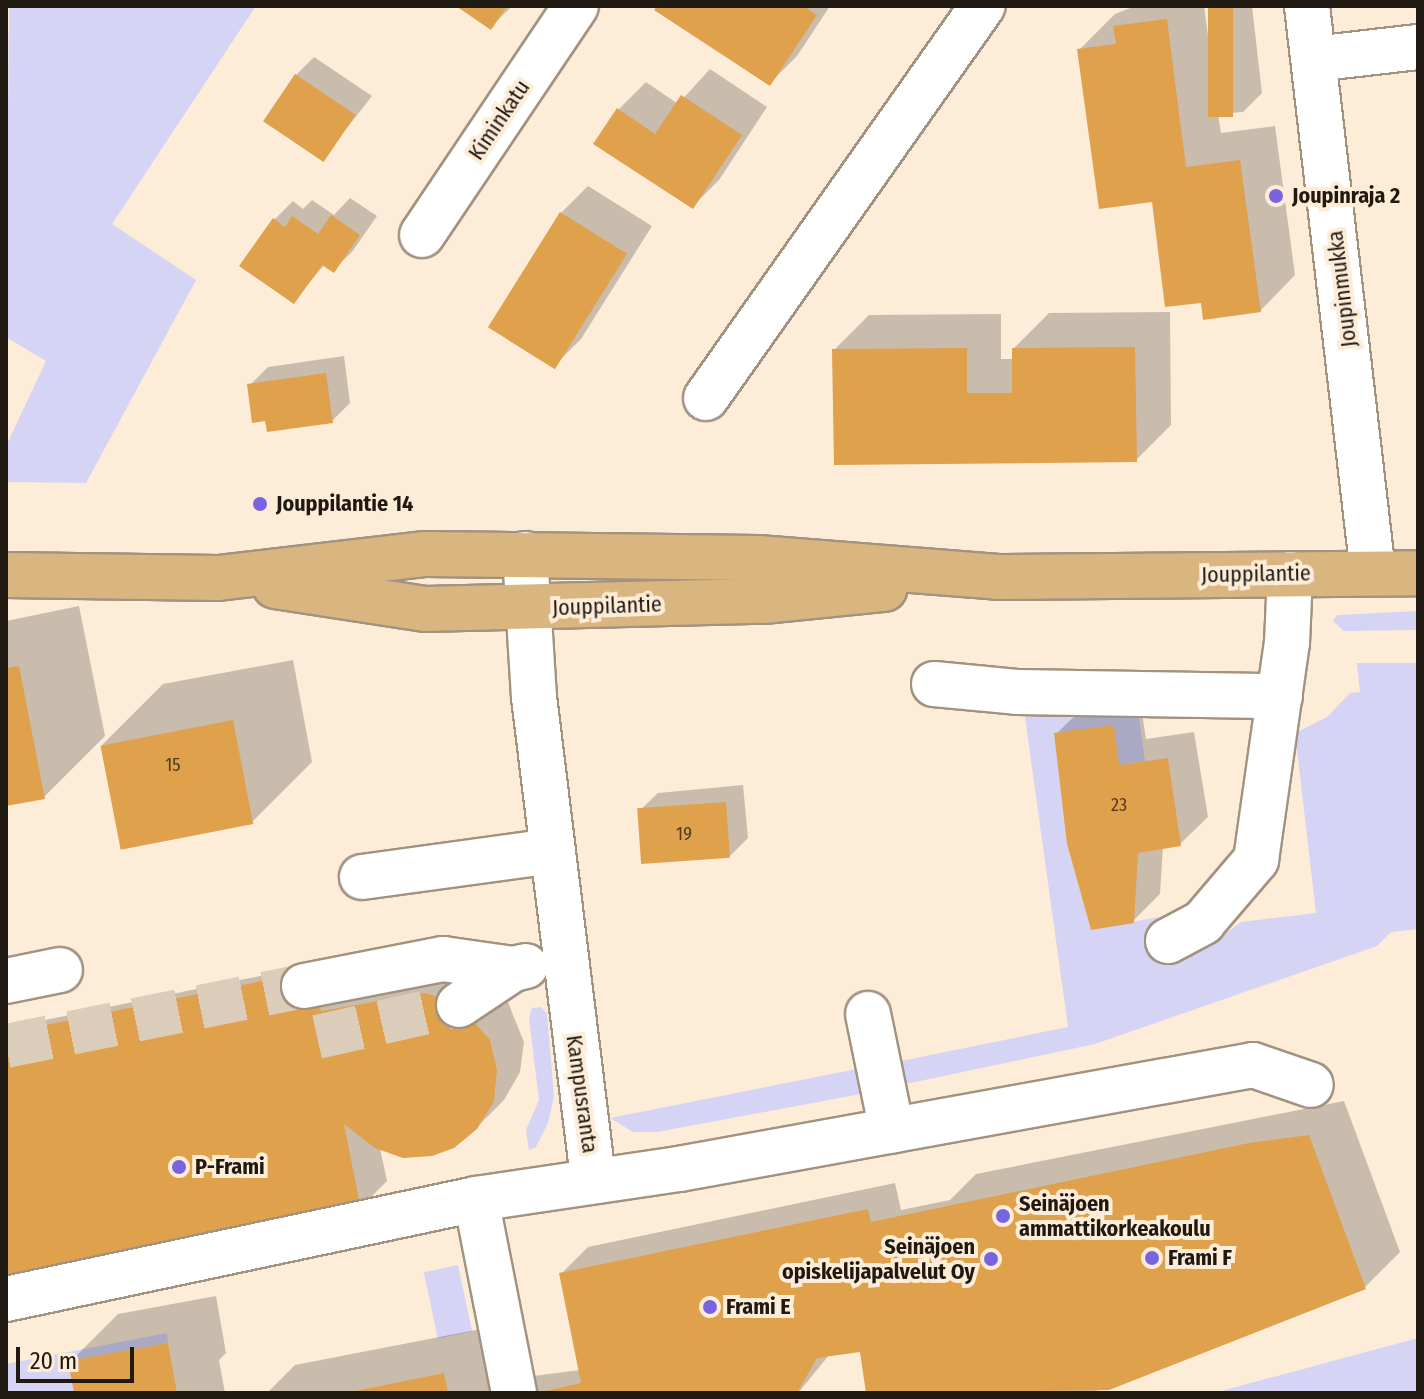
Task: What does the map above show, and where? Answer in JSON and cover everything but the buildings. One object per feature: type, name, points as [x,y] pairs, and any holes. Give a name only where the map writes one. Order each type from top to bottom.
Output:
[{"type":"main road","name":"Jouppilantie","points":[[6,575],[218,578],[426,554],[758,558],[998,577],[1418,573]]},
{"type":"main road","name":"Jouppilantie","points":[[218,578],[425,609],[527,609],[763,601],[998,577]]},
{"type":"street","name":"Kiminkatu","points":[[422,235],[576,6]]},
{"type":"street","points":[[706,398],[983,6]]},
{"type":"street","name":"Joupinmukka","points":[[1307,6],[1373,573]]},
{"type":"street","points":[[1314,59],[1418,47]]},
{"type":"street","name":"Kampusranta","points":[[6,1299],[476,1199],[593,1181],[551,851],[527,609],[525,554]]},
{"type":"street","points":[[1168,941],[1203,922],[1256,860],[1280,696],[1290,574]]},
{"type":"street","points":[[934,684],[1017,692],[1280,696]]},
{"type":"street","points":[[362,877],[551,851]]},
{"type":"street","points":[[304,986],[443,959],[513,969],[564,958]]},
{"type":"street","points":[[459,1005],[513,969]]},
{"type":"street","points":[[6,981],[60,970]]},
{"type":"street","points":[[868,1014],[892,1131]]},
{"type":"street","points":[[593,1181],[892,1131],[1253,1065],[1311,1085]]},
{"type":"street","points":[[476,1199],[514,1393]]},
{"type":"shaded area","points":[[9,6],[256,6],[112,224],[196,280],[86,483],[6,482],[6,446],[46,361],[6,337]]},
{"type":"shaded area","points":[[1418,611],[1418,630],[1344,631],[1333,621],[1337,615]]},
{"type":"shaded area","points":[[1357,663],[1418,663],[1418,929],[1391,932],[1377,946],[1095,1044],[901,1085],[896,1062],[1068,1027],[1025,717],[1126,709],[1139,718],[1145,761],[1119,765],[1067,844],[1091,930],[1159,917],[1161,954],[1203,950],[1241,922],[1316,913],[1295,733],[1327,717],[1350,693],[1360,692]]},
{"type":"shaded area","points":[[541,1007],[547,1014],[554,1096],[548,1123],[536,1147],[529,1150],[526,1130],[539,1100],[529,1018],[532,1008]]},
{"type":"shaded area","points":[[857,1069],[861,1094],[657,1132],[633,1132],[610,1118]]},
{"type":"shaded area","points":[[458,1265],[472,1332],[438,1339],[424,1272]]},
{"type":"shaded area","points":[[167,1333],[168,1343],[69,1361],[74,1393],[6,1393],[6,1364]]},
{"type":"shaded area","points":[[1418,1338],[1418,1393],[1214,1393]]},
{"type":"tunnel","points":[[6,1046],[304,986]]},
{"type":"tunnel","points":[[317,1037],[459,1005]]},
{"type":"place","name":"Joupinraja 2","points":[[1276,196]]},
{"type":"place","name":"Jouppilantie 14","points":[[260,504]]},
{"type":"place","name":"P-Frami","points":[[179,1167]]},
{"type":"place","name":"Seinäjoen ammattikorkeakoulu","points":[[1003,1216]]},
{"type":"place","name":"Frami F","points":[[1152,1258]]},
{"type":"place","name":"Seinäjoen opiskelijapalvelut Oy","points":[[991,1259]]},
{"type":"place","name":"Frami E","points":[[710,1307]]}]
